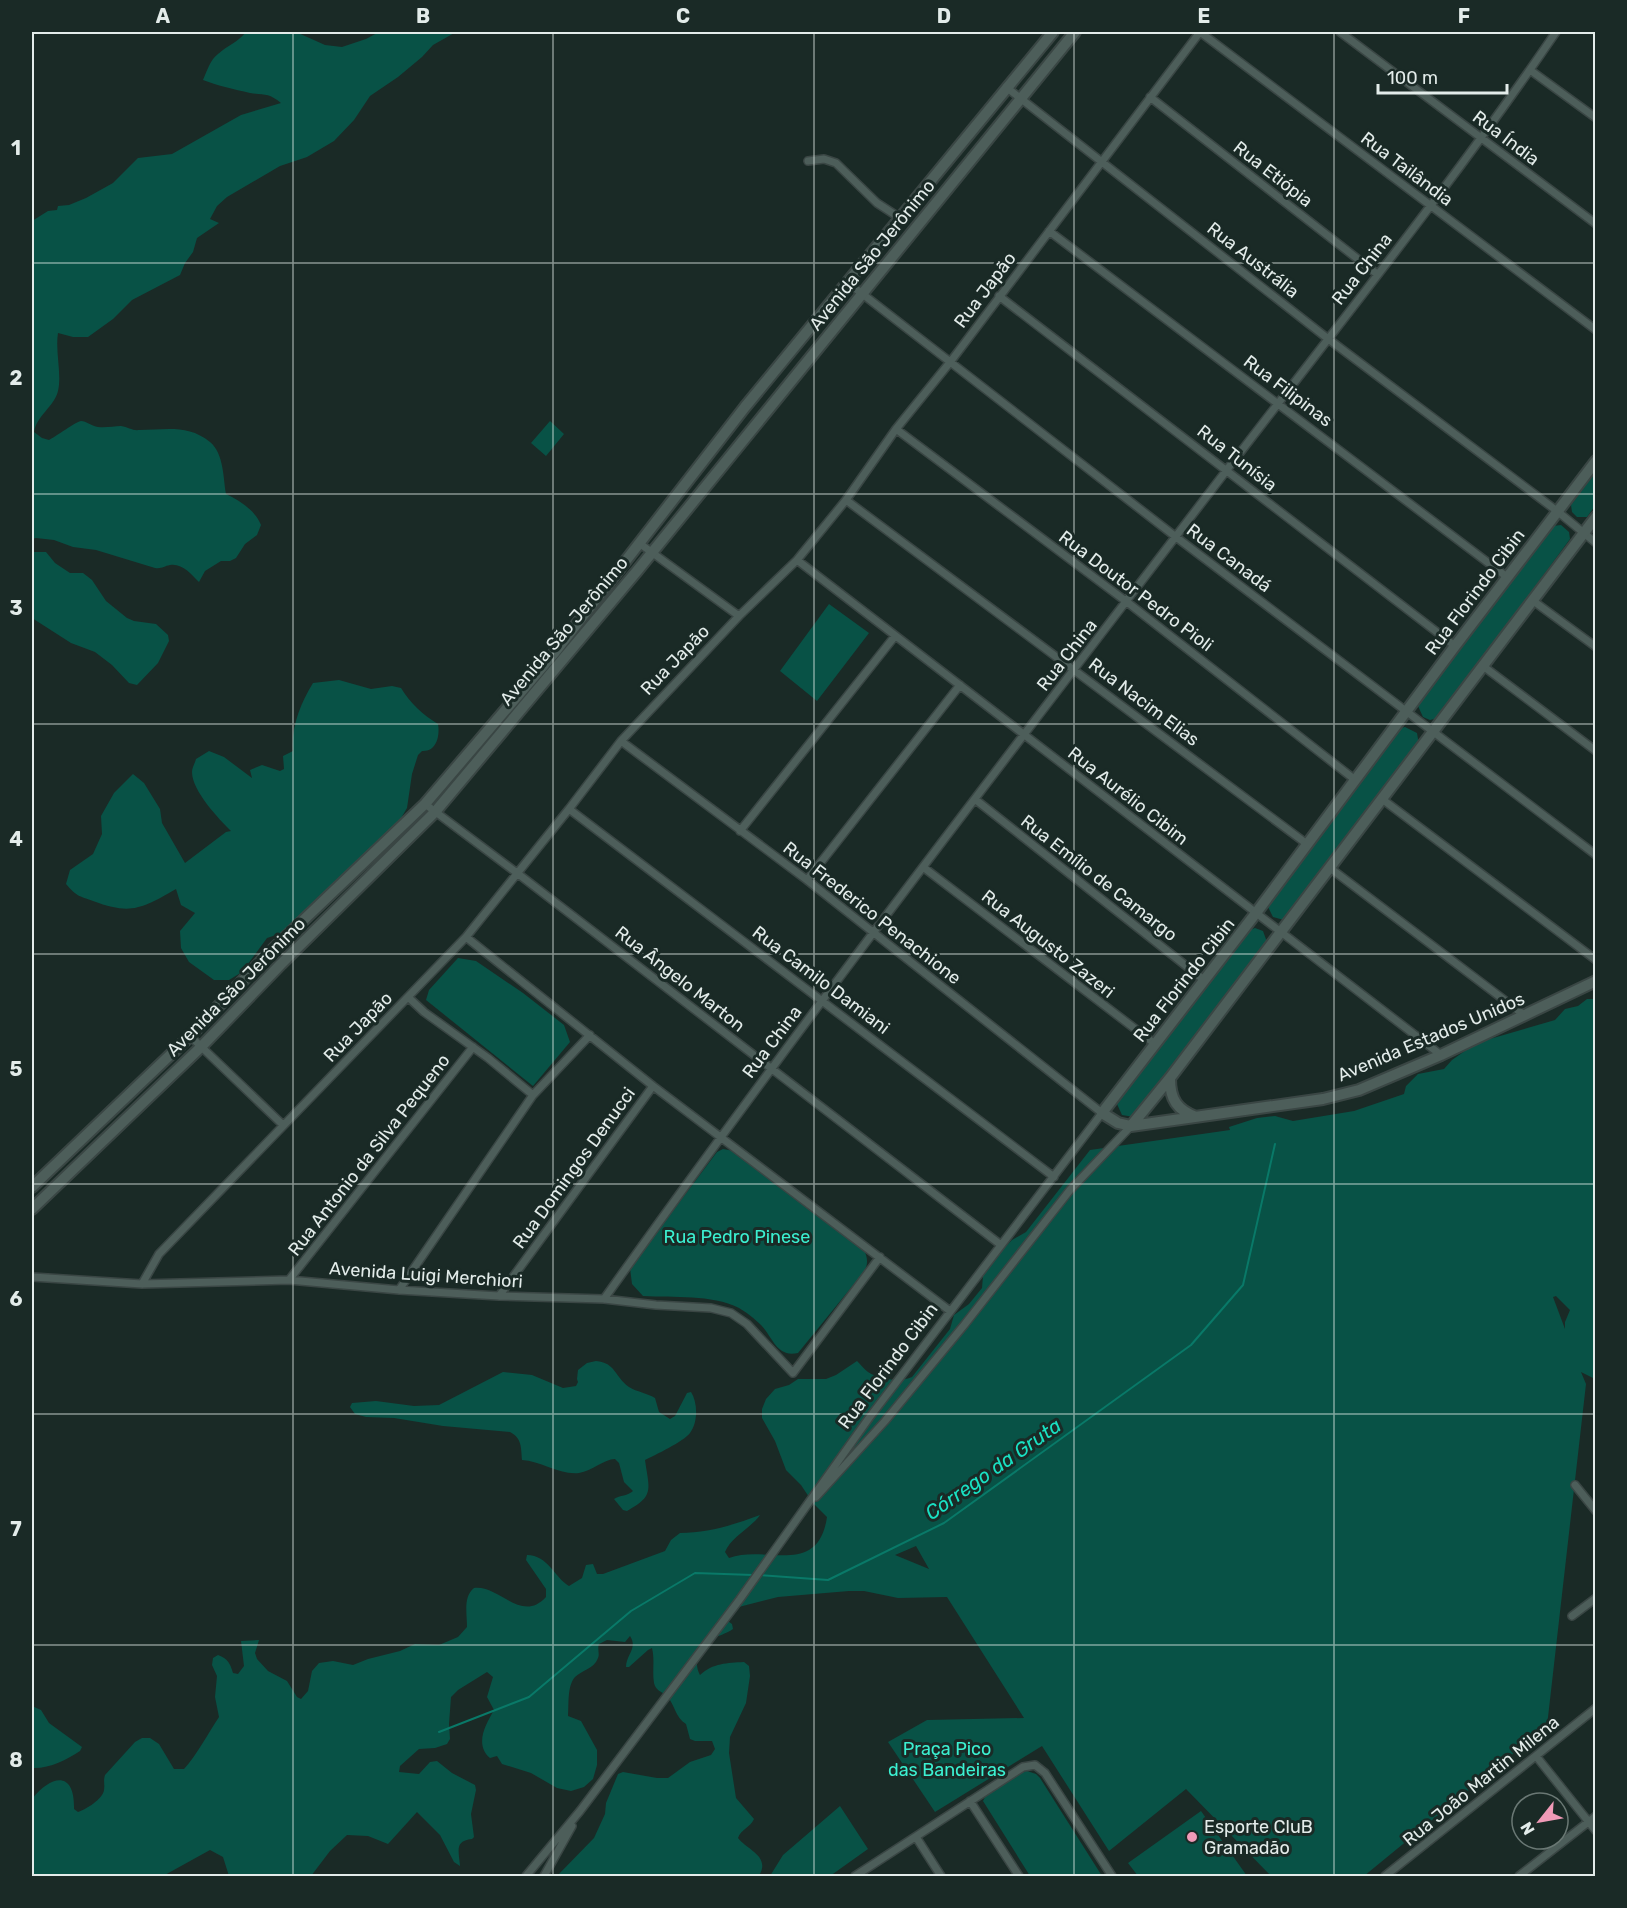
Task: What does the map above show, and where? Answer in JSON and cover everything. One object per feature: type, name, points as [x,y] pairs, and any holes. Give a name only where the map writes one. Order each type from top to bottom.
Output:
[{"type":"street","name":"Avenida São Jerônimo","points":[[32,1187],[190,1036],[285,938],[425,804],[555,652],[745,407],[1053,32]]},
{"type":"street","name":"Avenida São Jerônimo","points":[[32,1209],[201,1047],[297,948],[435,812],[651,553],[1075,32]]},
{"type":"street","name":"Rua Japão","points":[[142,1284],[159,1254],[466,937],[621,741],[739,616],[797,560],[846,500],[896,429],[951,361],[1200,32]]},
{"type":"street","name":"Rua Tailândia","points":[[1200,32],[1596,330]]},
{"type":"street","name":"Rua Índia","points":[[1340,32],[1596,224]]},
{"type":"street","name":"Rua China","points":[[604,1299],[771,1068],[1327,338],[1431,205],[1556,32]]},
{"type":"street","points":[[1530,70],[1596,118]]},
{"type":"street","name":"Rua Austrália","points":[[1006,87],[1327,338],[1557,511],[1596,543]]},
{"type":"street","name":"Rua Etiópia","points":[[1150,96],[1377,274]]},
{"type":"street","points":[[808,161],[824,159],[836,163],[877,203],[900,218]]},
{"type":"street","name":"Rua Filipinas","points":[[1049,231],[1507,577]]},
{"type":"street","name":"Rua Canadá","points":[[847,282],[1176,537],[1596,855]]},
{"type":"street","name":"Rua Tunísia","points":[[999,296],[1455,646]]},
{"type":"street","name":"Rua Doutor Pedro Pioli","points":[[896,429],[1127,602],[1354,779]]},
{"type":"street","name":"Rua Florindo Cibin","points":[[526,1876],[580,1810],[740,1599],[868,1418],[1256,913],[1354,779],[1596,461]]},
{"type":"street","name":"Rua Nacim Elias","points":[[846,500],[1307,844]]},
{"type":"street","name":"Rua Florindo Cibin","points":[[796,1518],[878,1430],[1070,1190],[1131,1126],[1170,1078],[1596,517]]},
{"type":"street","points":[[639,543],[739,616]]},
{"type":"street","name":"Rua Aurélio Cibim","points":[[797,560],[1441,1055]]},
{"type":"street","points":[[1532,600],[1596,647]]},
{"type":"street","points":[[740,831],[895,636]]},
{"type":"street","points":[[1483,666],[1596,751]]},
{"type":"street","points":[[807,880],[960,685]]},
{"type":"street","name":"Rua Frederico Penachione","points":[[621,741],[807,880],[1102,1113]]},
{"type":"street","points":[[1382,799],[1596,960]]},
{"type":"street","name":"Rua Emílio de Camargo","points":[[976,800],[1204,980]]},
{"type":"street","name":"Rua Ângelo Marton","points":[[425,804],[1001,1245]]},
{"type":"street","name":"Rua Camilo Damiani","points":[[569,809],[1054,1176]]},
{"type":"street","name":"Rua Augusto Zazeri","points":[[923,867],[1155,1044]]},
{"type":"street","points":[[1330,868],[1524,1016]]},
{"type":"street","points":[[466,937],[653,1086],[951,1311]]},
{"type":"street","points":[[285,938],[297,948]]},
{"type":"street","name":"Avenida Estados Unidos","points":[[1131,1126],[1323,1099],[1359,1090],[1441,1055],[1596,981]]},
{"type":"street","points":[[408,997],[424,1012],[473,1047],[533,1095]]},
{"type":"street","points":[[399,1290],[533,1095],[590,1035]]},
{"type":"street","points":[[190,1036],[283,1125]]},
{"type":"street","name":"Rua Antonio da Silva Pequeno","points":[[289,1280],[473,1047]]},
{"type":"street","points":[[1170,1078],[1170,1091],[1175,1103],[1184,1112],[1196,1117]]},
{"type":"street","name":"Rua Domingos Denucci","points":[[499,1296],[653,1086]]},
{"type":"street","points":[[1102,1113],[1118,1123],[1131,1126]]},
{"type":"street","name":"Avenida Luigi Merchiori","points":[[32,1277],[142,1284],[289,1280],[399,1290],[604,1299],[711,1308],[731,1313],[747,1324],[793,1373],[880,1257]]},
{"type":"street","points":[[1575,1485],[1596,1511]]},
{"type":"street","points":[[1572,1616],[1596,1598]]},
{"type":"street","name":"Rua João Martin Milena","points":[[1385,1876],[1596,1708]]},
{"type":"street","points":[[1536,1756],[1596,1831]]},
{"type":"street","points":[[855,1876],[866,1874],[916,1837],[1023,1767],[1035,1765],[1045,1773],[1112,1876]]},
{"type":"street","points":[[970,1801],[1019,1876]]},
{"type":"street","name":"Rua Florindo Cibin","points":[[544,1876],[580,1810]]},
{"type":"street","points":[[1519,1876],[1596,1816]]},
{"type":"street","points":[[916,1837],[941,1876]]},
{"type":"green space","points":[[246,32],[296,32],[325,45],[342,47],[379,32],[456,32],[433,45],[398,77],[370,96],[354,120],[334,141],[307,157],[280,166],[227,197],[217,206],[210,219],[219,223],[197,238],[193,252],[180,275],[132,300],[113,319],[88,337],[73,337],[58,333],[58,391],[53,402],[38,421],[34,432],[49,440],[81,421],[98,427],[185,430],[202,436],[215,447],[218,453],[226,494],[246,506],[261,525],[257,535],[245,544],[236,558],[221,561],[205,571],[199,582],[178,566],[155,568],[54,540],[32,539],[32,221],[48,211],[57,210],[58,206],[69,205],[86,198],[113,183],[138,158],[172,154],[241,115],[281,103],[267,95],[220,86],[203,80],[215,56]]},
{"type":"green space","points":[[550,421],[564,434],[546,456],[531,443]]},
{"type":"green space","points":[[1595,473],[1595,506],[1587,517],[1577,517],[1572,512],[1571,505]]},
{"type":"green space","points":[[1561,525],[1569,532],[1570,539],[1438,718],[1430,720],[1423,717],[1418,706],[1553,526]]},
{"type":"green space","points":[[32,552],[46,552],[55,563],[70,573],[83,573],[92,580],[106,601],[127,618],[156,624],[168,635],[169,641],[158,663],[137,685],[129,683],[112,665],[95,652],[71,643],[32,618]]},
{"type":"green space","points":[[829,604],[869,633],[817,701],[780,671]]},
{"type":"green space","points":[[339,680],[371,689],[392,686],[401,688],[417,708],[438,724],[436,742],[431,749],[422,751],[418,755],[412,774],[407,808],[394,830],[354,870],[341,877],[329,896],[282,933],[267,938],[242,972],[229,980],[214,980],[189,962],[181,948],[180,931],[195,913],[181,905],[176,889],[154,901],[127,909],[81,897],[66,884],[70,870],[93,854],[102,834],[101,816],[114,793],[133,774],[144,783],[160,809],[162,823],[185,863],[226,832],[231,831],[196,788],[192,769],[196,759],[209,751],[224,757],[252,778],[250,770],[262,765],[280,771],[284,769],[283,756],[293,751],[293,734],[297,716],[313,683]]},
{"type":"green space","points":[[1405,727],[1417,733],[1419,745],[1284,920],[1273,917],[1268,907],[1401,728]]},
{"type":"green space","points":[[1255,928],[1263,931],[1267,942],[1134,1117],[1122,1115],[1117,1104],[1248,931]]},
{"type":"green space","points":[[458,958],[476,961],[564,1025],[570,1042],[533,1086],[426,1000],[429,990]]},
{"type":"green space","name":"Praça Pico das Bandeiras","points":[[1587,999],[1595,999],[1595,1379],[1581,1372],[1586,1384],[1547,1726],[1364,1876],[1271,1876],[1186,1789],[1109,1851],[1042,1746],[935,1812],[888,1742],[927,1720],[1024,1718],[947,1597],[898,1598],[864,1591],[849,1591],[778,1597],[727,1610],[725,1619],[732,1624],[733,1629],[710,1640],[698,1656],[697,1666],[700,1675],[720,1664],[744,1662],[749,1666],[750,1676],[746,1703],[730,1737],[729,1753],[736,1798],[754,1819],[738,1838],[760,1858],[762,1869],[759,1876],[557,1876],[594,1838],[605,1814],[606,1803],[618,1774],[623,1772],[668,1778],[690,1762],[711,1755],[715,1749],[712,1741],[690,1739],[686,1724],[672,1703],[656,1688],[653,1679],[652,1648],[626,1667],[633,1644],[630,1636],[625,1642],[607,1640],[599,1644],[599,1656],[596,1662],[572,1681],[568,1716],[581,1721],[597,1750],[597,1765],[593,1779],[584,1787],[571,1791],[557,1788],[531,1773],[502,1764],[497,1756],[490,1758],[485,1752],[482,1740],[494,1710],[487,1697],[493,1677],[487,1672],[451,1697],[450,1739],[447,1744],[435,1748],[419,1749],[400,1766],[399,1772],[419,1774],[430,1762],[437,1761],[452,1773],[475,1785],[471,1814],[474,1837],[460,1844],[460,1866],[454,1862],[440,1835],[417,1812],[388,1844],[368,1836],[347,1835],[330,1851],[311,1876],[229,1876],[223,1857],[210,1850],[163,1876],[32,1876],[32,1799],[47,1785],[61,1780],[71,1788],[74,1809],[78,1812],[85,1809],[103,1793],[105,1775],[135,1742],[142,1738],[150,1738],[159,1744],[174,1769],[184,1769],[219,1717],[215,1697],[217,1676],[212,1665],[213,1658],[218,1655],[224,1658],[230,1664],[233,1673],[238,1674],[244,1666],[241,1641],[259,1640],[255,1653],[257,1659],[268,1671],[287,1681],[297,1697],[301,1699],[308,1691],[312,1671],[319,1663],[333,1661],[353,1665],[400,1651],[415,1644],[439,1645],[458,1637],[467,1627],[467,1601],[474,1588],[493,1592],[519,1605],[528,1607],[537,1604],[546,1597],[546,1589],[526,1560],[527,1555],[546,1563],[569,1586],[582,1578],[586,1565],[593,1564],[597,1574],[603,1574],[665,1551],[671,1540],[680,1533],[720,1528],[760,1515],[728,1547],[725,1552],[729,1558],[758,1554],[788,1555],[802,1553],[813,1547],[822,1536],[827,1517],[786,1470],[775,1441],[762,1418],[762,1409],[766,1399],[775,1389],[789,1385],[798,1379],[826,1379],[857,1361],[868,1372],[878,1377],[901,1380],[912,1377],[950,1329],[954,1315],[969,1304],[982,1288],[983,1276],[998,1254],[1012,1240],[1026,1232],[1090,1150],[1230,1130],[1229,1127],[1257,1118],[1275,1116],[1293,1121],[1354,1111],[1404,1094],[1406,1086],[1418,1074],[1444,1069],[1452,1060],[1476,1043],[1555,1020],[1565,1009],[1578,1006]],"holes":[[[1556,1296],[1570,1310],[1565,1329],[1553,1297]],[[916,1546],[929,1569],[895,1555]]]},
{"type":"green space","name":"Rua Pedro Pinese","points":[[723,1149],[734,1151],[865,1252],[867,1263],[863,1273],[798,1353],[785,1353],[780,1350],[761,1325],[739,1308],[717,1300],[643,1296],[632,1284],[630,1268],[717,1152]]},
{"type":"green space","points":[[596,1361],[611,1367],[629,1387],[655,1398],[659,1412],[670,1419],[675,1416],[687,1393],[691,1392],[695,1402],[696,1419],[693,1429],[669,1448],[645,1460],[648,1491],[642,1501],[627,1511],[623,1510],[614,1499],[633,1491],[624,1482],[619,1463],[615,1459],[584,1472],[564,1472],[522,1460],[519,1440],[510,1432],[443,1426],[394,1418],[366,1417],[355,1414],[350,1407],[352,1403],[376,1401],[414,1406],[439,1405],[503,1372],[532,1375],[563,1388],[576,1386],[578,1370],[587,1363]]},
{"type":"green space","points":[[32,1706],[41,1710],[49,1723],[82,1747],[80,1751],[63,1761],[32,1768]]},
{"type":"green space","points":[[1027,1771],[1040,1778],[1102,1876],[1030,1876],[983,1801],[986,1795]]},
{"type":"green space","points":[[840,1806],[868,1849],[830,1876],[770,1876],[783,1855]]},
{"type":"green space","name":"Esporte CluB Gramadão","points":[[1201,1811],[1247,1876],[1138,1876],[1128,1863]]},
{"type":"waterway","name":"Córrego da Gruta","points":[[759,1575],[828,1580],[944,1523],[1191,1345],[1243,1285],[1275,1144]]},
{"type":"waterway","name":"Córrego da Gruta","points":[[439,1732],[529,1697],[631,1611],[695,1573],[753,1575]]},
{"type":"place","name":"Esporte CluB Gramadão","points":[[1192,1837]]}]
